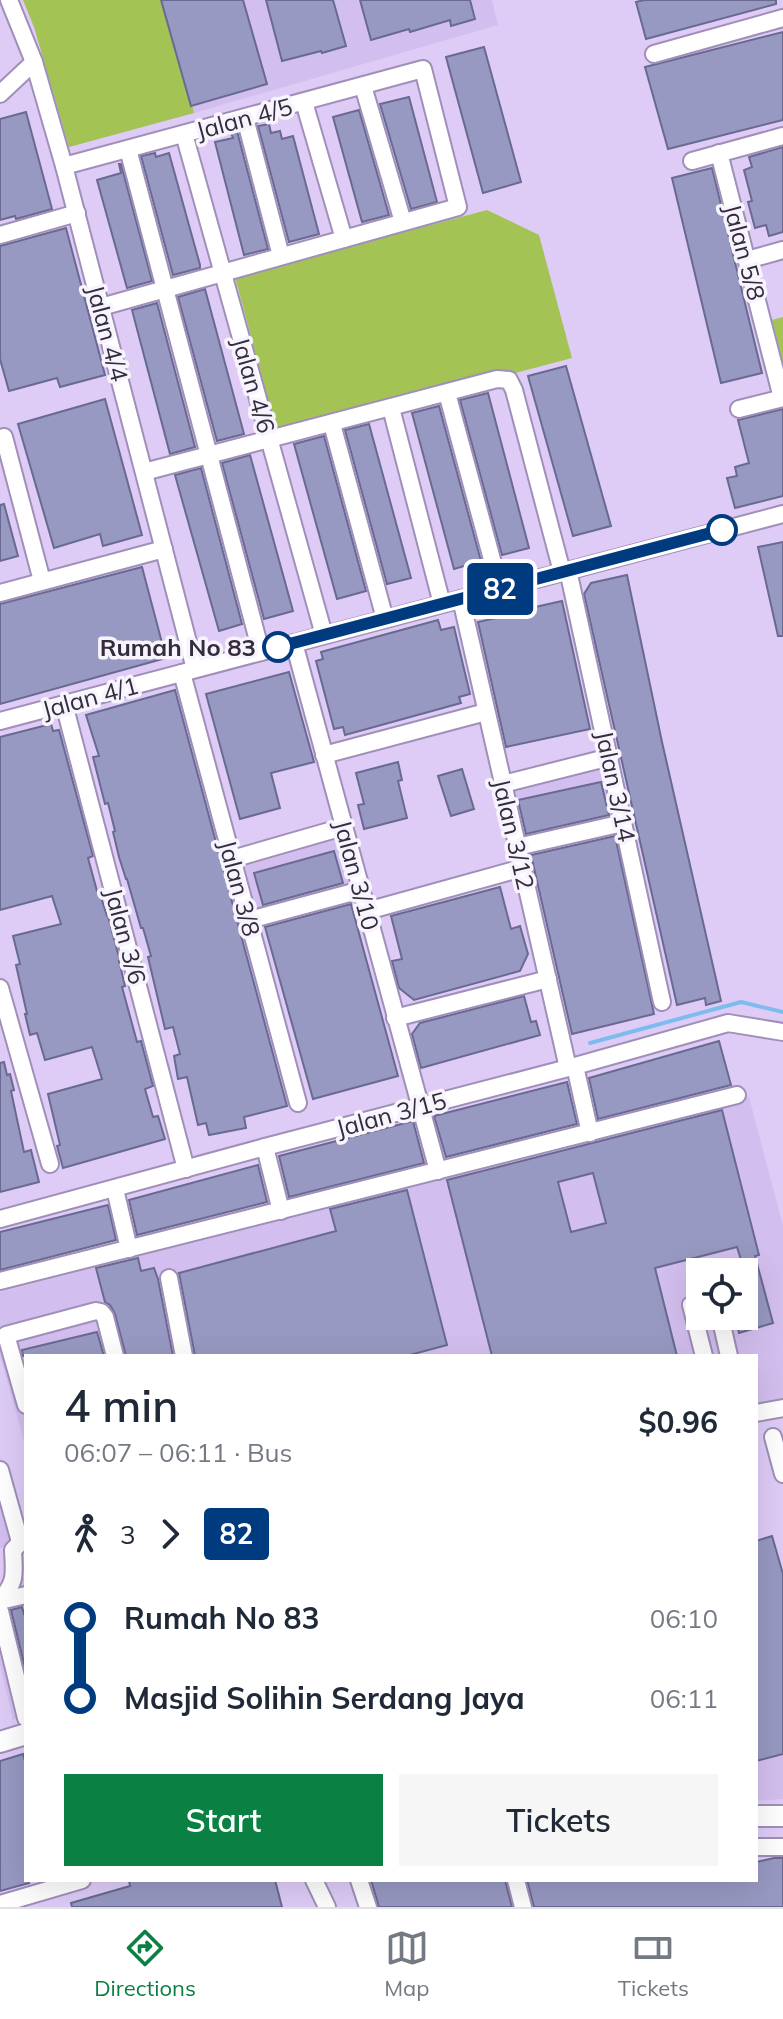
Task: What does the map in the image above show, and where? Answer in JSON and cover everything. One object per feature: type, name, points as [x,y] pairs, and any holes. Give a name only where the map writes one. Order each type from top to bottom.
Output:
[{"type":"main road","points":[[0,1742],[24,1735]]},
{"type":"main road","points":[[758,1816],[783,1816]]},
{"type":"street","name":"Jalan 4/4","points":[[9,0],[34,62],[77,213],[164,549],[189,671]]},
{"type":"street","points":[[654,54],[783,18]]},
{"type":"street","points":[[0,94],[34,62]]},
{"type":"street","name":"Jalan 4/5","points":[[64,166],[423,69],[458,207],[403,222]]},
{"type":"street","points":[[101,307],[403,222],[363,86]]},
{"type":"street","points":[[304,102],[344,239]]},
{"type":"street","points":[[245,118],[281,256]]},
{"type":"street","name":"Jalan 4/6","points":[[184,134],[324,635]]},
{"type":"street","points":[[692,161],[783,136]]},
{"type":"street","points":[[128,149],[261,652]]},
{"type":"street","name":"Jalan 5/8","points":[[719,153],[783,398]]},
{"type":"street","points":[[0,235],[77,213]]},
{"type":"street","points":[[747,260],[783,250]]},
{"type":"street","name":"Jalan 3/14","points":[[447,393],[497,379],[509,380],[514,390],[565,571],[610,757],[662,1002]]},
{"type":"street","points":[[144,472],[447,393],[500,589]]},
{"type":"street","points":[[739,409],[783,398]]},
{"type":"street","points":[[391,408],[442,604]]},
{"type":"street","points":[[332,424],[385,619]]},
{"type":"street","points":[[4,437],[42,581]]},
{"type":"street","name":"Jalan 4/1","points":[[0,721],[783,514]]},
{"type":"street","points":[[0,593],[164,549]]},
{"type":"street","name":"Jalan 3/12","points":[[461,599],[548,979],[590,1133]]},
{"type":"street","name":"Jalan 3/10","points":[[294,643],[438,1171]]},
{"type":"street","name":"Jalan 3/8","points":[[189,671],[232,859],[298,1103]]},
{"type":"street","name":"Jalan 3/6","points":[[64,704],[186,1169]]},
{"type":"street","points":[[324,755],[486,712]]},
{"type":"street","points":[[503,784],[610,757]]},
{"type":"street","points":[[517,847],[623,823]]},
{"type":"street","points":[[232,859],[343,827]]},
{"type":"street","points":[[367,911],[522,868]]},
{"type":"street","points":[[249,920],[361,890]]},
{"type":"street","points":[[395,1018],[548,979]]},
{"type":"street","points":[[1,993],[50,1164]]},
{"type":"street","name":"Jalan 3/15","points":[[0,1219],[728,1023],[783,1032]]},
{"type":"street","points":[[0,1281],[737,1095]]},
{"type":"street","points":[[265,1147],[281,1211]]},
{"type":"street","points":[[115,1189],[129,1249]]},
{"type":"street","points":[[169,1278],[184,1354]]},
{"type":"street","points":[[24,1398],[6,1335],[96,1311],[105,1317],[114,1354]]},
{"type":"street","points":[[697,1330],[703,1354]]},
{"type":"street","points":[[723,1330],[729,1354]]},
{"type":"street","points":[[758,1413],[783,1408]]},
{"type":"street","points":[[773,1437],[783,1474]]},
{"type":"street","points":[[0,1470],[19,1538],[19,1544],[6,1552],[14,1575],[10,1589],[0,1600]]},
{"type":"street","points":[[0,1600],[24,1595]]},
{"type":"street","points":[[0,1611],[8,1679],[24,1714]]},
{"type":"street","points":[[758,1847],[783,1847]]},
{"type":"street","points":[[0,1904],[75,1882]]},
{"type":"street","points":[[315,1882],[327,1907]]},
{"type":"street","points":[[360,1882],[368,1907]]},
{"type":"street","points":[[517,1882],[523,1907]]},
{"type":"shaded area","points":[[23,0],[492,0],[498,25],[69,147],[34,27]]},
{"type":"shaded area","points":[[605,763],[618,821],[521,843],[509,787]]},
{"type":"shaded area","points":[[339,833],[354,887],[252,914],[239,864]]},
{"type":"shaded area","points":[[749,1097],[783,1226],[783,1413],[758,1421],[758,1354],[24,1354],[24,1441],[0,1356],[0,1292]]},
{"type":"shaded area","points":[[0,1499],[12,1541],[0,1548]]},
{"type":"shaded area","points":[[24,1577],[24,1716],[13,1720],[0,1665],[0,1583]]},
{"type":"shaded area","points":[[758,1579],[783,1673],[783,1799],[758,1801]]},
{"type":"green space","points":[[23,0],[166,0],[194,113],[69,147],[34,27]]},
{"type":"green space","points":[[487,210],[539,235],[572,358],[278,436],[235,277]]},
{"type":"green space","points":[[783,317],[783,363],[772,320]]},
{"type":"building","points":[[161,0],[243,0],[267,84],[191,106]]},
{"type":"building","points":[[266,0],[333,0],[346,46],[282,61]]},
{"type":"building","points":[[360,0],[470,0],[475,19],[451,26],[450,20],[371,40]]},
{"type":"building","points":[[776,0],[776,4],[646,39],[636,2]]},
{"type":"building","points":[[783,32],[783,120],[668,149],[645,67]]},
{"type":"building","points":[[484,47],[521,182],[483,193],[446,57]]},
{"type":"building","points":[[409,97],[437,202],[411,209],[380,104]]},
{"type":"building","points":[[359,110],[389,215],[362,222],[333,117]]},
{"type":"building","points":[[26,112],[52,209],[0,220],[0,119]]},
{"type":"building","points":[[269,124],[271,133],[280,131],[282,139],[293,136],[319,234],[289,242],[258,126]]},
{"type":"building","points":[[237,131],[268,249],[244,255],[215,142],[233,138],[231,133]]},
{"type":"building","points":[[783,147],[783,232],[769,236],[766,225],[755,228],[744,170],[752,167],[749,157]]},
{"type":"building","points":[[155,153],[156,157],[169,153],[200,268],[173,275],[141,156]]},
{"type":"building","points":[[119,164],[152,281],[127,288],[97,180],[121,173]]},
{"type":"building","points":[[712,168],[762,373],[721,383],[672,178]]},
{"type":"building","points":[[66,228],[105,375],[60,387],[57,378],[9,391],[0,359],[0,246]]},
{"type":"building","points":[[205,289],[244,434],[217,441],[178,297]]},
{"type":"building","points":[[157,303],[195,447],[170,454],[132,310]]},
{"type":"building","points":[[566,366],[611,526],[573,536],[528,376]]},
{"type":"building","points":[[488,393],[529,548],[502,555],[460,400]]},
{"type":"building","points":[[105,399],[142,535],[103,546],[100,534],[54,548],[18,424]]},
{"type":"building","points":[[439,406],[481,561],[454,569],[412,413]]},
{"type":"building","points":[[783,409],[783,496],[735,508],[727,478],[737,476],[735,467],[749,463],[738,420]]},
{"type":"building","points":[[369,424],[411,578],[387,584],[345,430]]},
{"type":"building","points":[[324,436],[366,591],[337,599],[294,444]]},
{"type":"building","points":[[250,455],[293,611],[264,619],[222,463]]},
{"type":"building","points":[[201,468],[242,624],[219,631],[175,475]]},
{"type":"building","points":[[4,504],[18,556],[0,561],[0,505]]},
{"type":"building","points":[[783,542],[783,636],[778,636],[758,547]]},
{"type":"building","points":[[142,567],[166,658],[0,704],[0,604]]},
{"type":"building","points":[[627,575],[721,1001],[706,1005],[705,998],[677,1005],[584,594],[591,583]]},
{"type":"building","points":[[562,601],[590,729],[506,747],[478,622]]},
{"type":"building","points":[[438,620],[441,630],[454,627],[470,694],[459,697],[461,703],[345,735],[343,727],[334,729],[316,661],[323,659],[321,652]]},
{"type":"building","points":[[289,672],[314,762],[271,773],[280,808],[240,819],[206,694]]},
{"type":"building","points":[[175,690],[287,1106],[244,1117],[246,1128],[209,1135],[206,1123],[198,1125],[187,1077],[178,1079],[174,1056],[180,1054],[173,1027],[165,1029],[148,957],[151,956],[119,857],[108,803],[105,804],[93,757],[99,756],[86,715]]},
{"type":"building","points":[[51,724],[53,731],[59,730],[93,856],[88,858],[120,961],[125,986],[122,987],[153,1086],[145,1089],[153,1117],[158,1116],[165,1139],[63,1168],[48,1094],[102,1079],[92,1047],[45,1060],[37,1033],[30,1035],[13,936],[61,924],[52,896],[0,910],[0,737]]},
{"type":"building","points":[[398,762],[402,780],[398,781],[407,818],[364,829],[358,805],[364,804],[356,773]]},
{"type":"building","points":[[462,769],[474,809],[451,816],[438,776]]},
{"type":"building","points":[[601,782],[609,815],[526,834],[518,800]]},
{"type":"building","points":[[615,836],[654,1014],[572,1034],[531,855]]},
{"type":"building","points":[[334,851],[343,883],[263,905],[254,873]]},
{"type":"building","points":[[500,887],[511,929],[520,926],[528,954],[520,971],[414,1000],[399,988],[392,961],[402,959],[391,916]]},
{"type":"building","points":[[351,904],[398,1076],[313,1099],[265,927]]},
{"type":"building","points":[[524,996],[531,1022],[536,1021],[540,1035],[421,1068],[412,1034],[420,1023]]},
{"type":"building","points":[[719,1041],[731,1085],[598,1119],[589,1078]]},
{"type":"building","points":[[4,1062],[14,1090],[11,1091],[24,1152],[31,1150],[39,1182],[0,1192],[0,1063]]},
{"type":"building","points":[[567,1082],[577,1124],[446,1157],[434,1116]]},
{"type":"building","points":[[722,1110],[759,1255],[756,1258],[740,1258],[737,1247],[655,1268],[676,1354],[491,1354],[447,1180]],"holes":[[[593,1173],[606,1223],[571,1232],[558,1182]]]},
{"type":"building","points":[[413,1121],[424,1163],[289,1197],[279,1156]]},
{"type":"building","points":[[258,1165],[267,1202],[137,1235],[129,1200]]},
{"type":"building","points":[[407,1190],[447,1345],[413,1354],[195,1354],[179,1273],[336,1231],[330,1209]]},
{"type":"building","points":[[108,1205],[116,1240],[0,1270],[0,1232]]},
{"type":"building","points":[[138,1258],[141,1271],[154,1268],[173,1354],[125,1354],[115,1314],[105,1302],[96,1268]]},
{"type":"building","points":[[758,1267],[773,1323],[758,1327]]},
{"type":"building","points":[[97,1332],[103,1354],[23,1356],[22,1350]]},
{"type":"building","points":[[772,1536],[783,1574],[783,1754],[758,1760],[758,1540]]},
{"type":"building","points":[[22,1607],[24,1614],[24,1664],[11,1610]]},
{"type":"building","points":[[23,1754],[24,1758],[24,1882],[29,1883],[0,1891],[0,1761]]},
{"type":"building","points":[[783,1858],[783,1907],[534,1907],[528,1882],[758,1882],[758,1862]]},
{"type":"building","points":[[129,1882],[276,1882],[282,1907],[72,1907],[71,1903],[130,1886]]},
{"type":"building","points":[[372,1882],[506,1882],[512,1907],[379,1907]]},
{"type":"waterway","points":[[590,1043],[741,1002],[783,1012]]},
{"type":"bus line","name":"82","points":[[278,647],[722,530]]},
{"type":"place","name":"Rumah No 83","points":[[278,647]]}]
